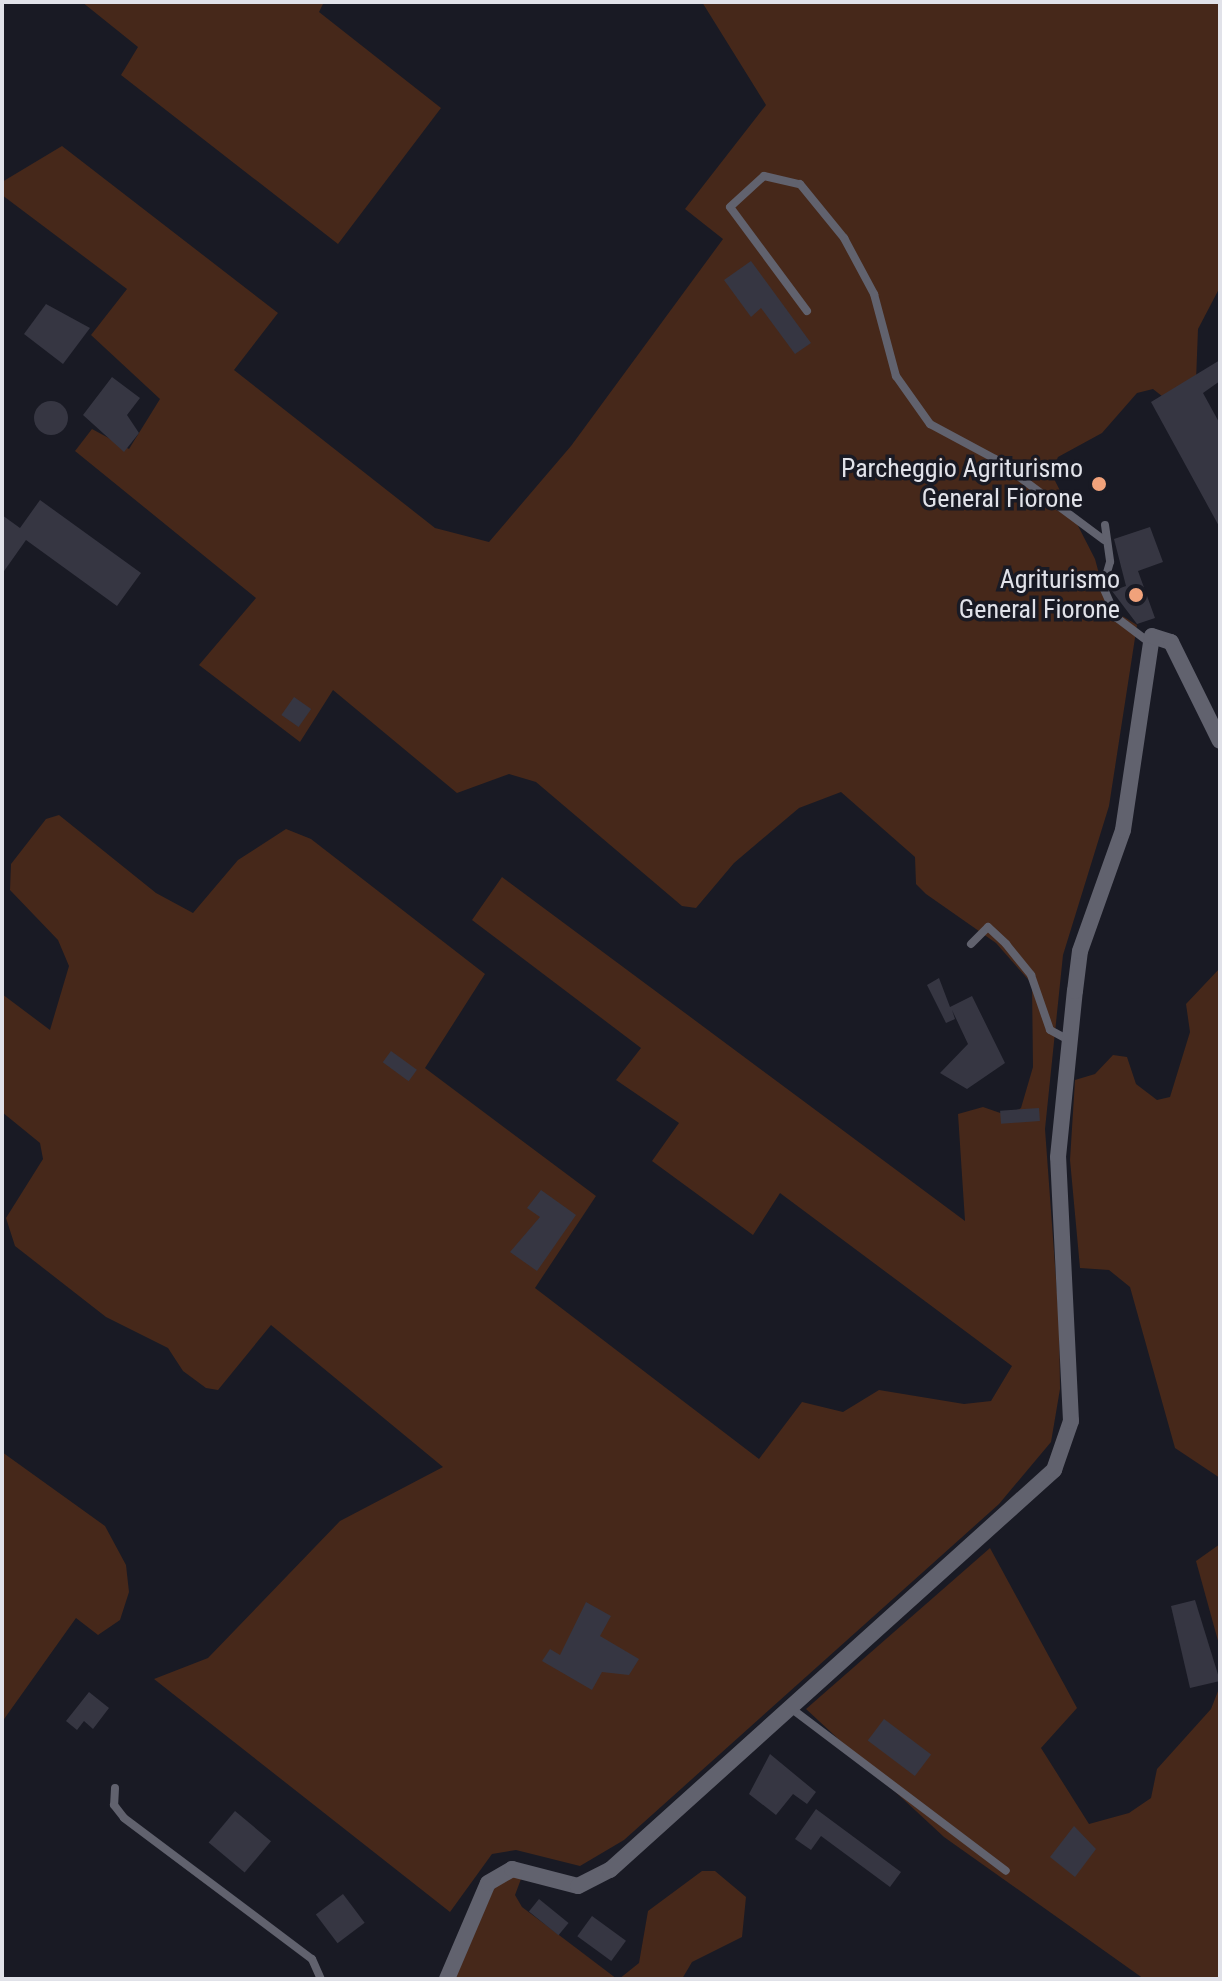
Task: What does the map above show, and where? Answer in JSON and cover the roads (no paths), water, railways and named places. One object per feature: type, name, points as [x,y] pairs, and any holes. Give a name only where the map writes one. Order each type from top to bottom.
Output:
[{"type":"street","points":[[447,1979],[488,1883],[512,1869],[563,1885],[594,1880],[1019,1508],[1063,1449],[1073,1375],[1058,1157],[1080,951],[1114,869],[1134,771],[1148,641],[1158,634],[1171,642],[1220,741]]},
{"type":"lane","points":[[807,311],[730,207],[764,176],[800,184],[844,238],[874,294],[896,376],[930,424],[995,459],[1104,540]]},
{"type":"lane","points":[[1105,525],[1104,540],[1110,562],[1103,587],[1110,605],[1148,641]]},
{"type":"lane","points":[[971,944],[988,927],[1006,944],[1031,975],[1050,1030],[1070,1040]]},
{"type":"lane","points":[[792,1709],[1006,1871]]},
{"type":"lane","points":[[115,1788],[114,1805],[124,1818],[312,1959],[321,1979]]},
{"type":"place","name":"Parcheggio Agriturismo General Fiorone","points":[[1099,484]]},
{"type":"place","name":"Agriturismo General Fiorone","points":[[1136,595]]}]
